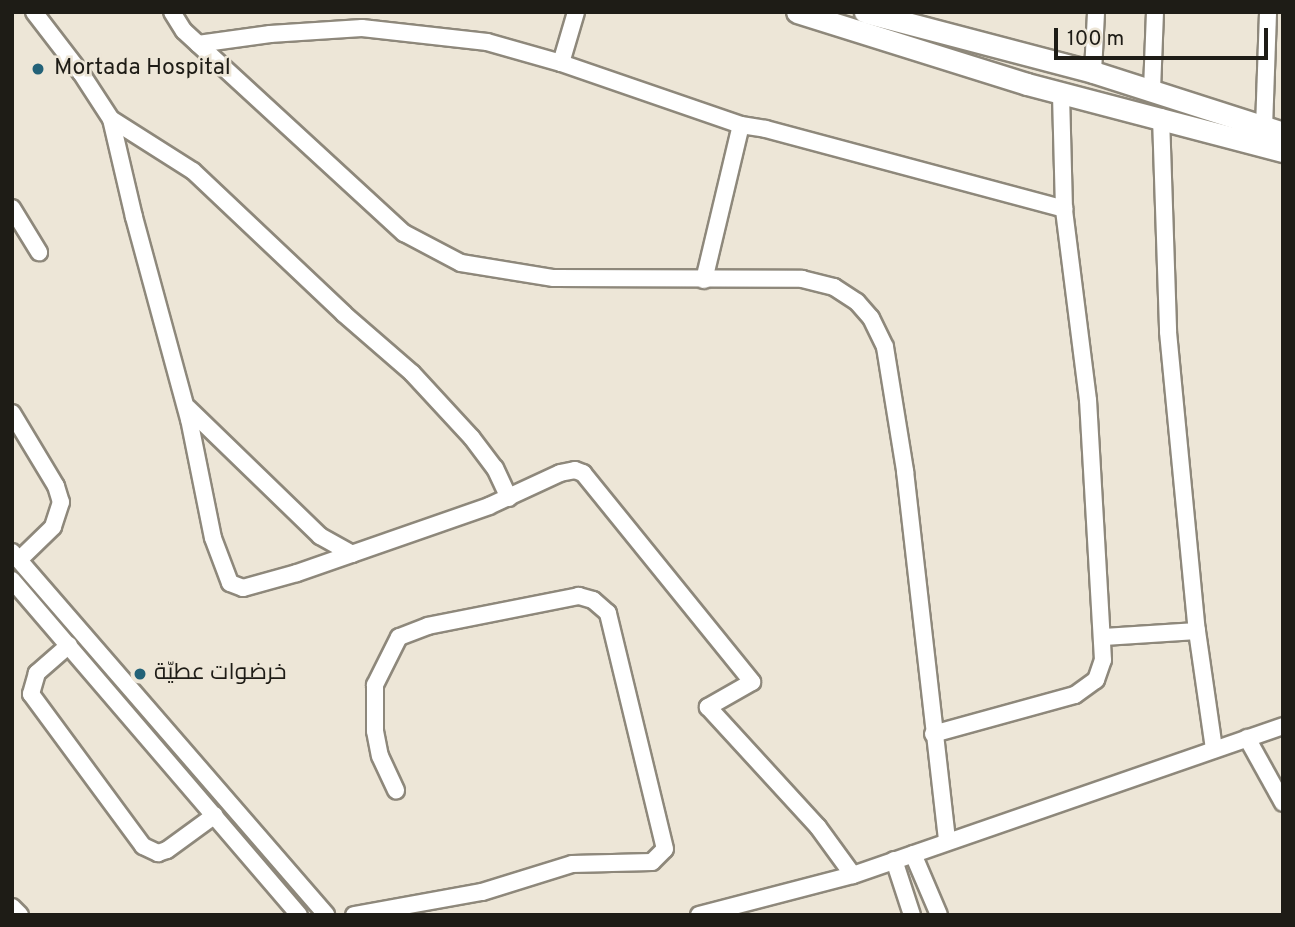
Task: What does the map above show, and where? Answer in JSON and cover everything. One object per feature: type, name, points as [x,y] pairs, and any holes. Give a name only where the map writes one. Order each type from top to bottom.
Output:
[{"type":"main road","points":[[797,12],[1027,84],[1283,151]]},
{"type":"main road","points":[[865,12],[1098,74],[1273,130]]},
{"type":"main road","points":[[1027,84],[1027,71],[1033,56]]},
{"type":"main road","points":[[1094,100],[1098,74]]},
{"type":"street","points":[[34,12],[82,73],[111,119],[134,218],[186,407],[213,538],[230,583],[250,586],[352,554],[509,498],[569,471],[590,478],[752,682],[708,707],[818,827],[853,875]]},
{"type":"street","points":[[172,12],[184,31],[404,233],[433,251],[461,263],[490,270],[554,278],[818,282],[844,292],[871,318],[885,347],[905,471],[947,842]]},
{"type":"street","points":[[561,63],[576,12]]},
{"type":"street","points":[[1096,12],[1098,74]]},
{"type":"street","points":[[1152,90],[1155,12]]},
{"type":"street","points":[[1268,12],[1273,130]]},
{"type":"street","points":[[198,44],[270,34],[362,28],[486,42],[561,63],[741,125],[766,129],[1065,209]]},
{"type":"street","points":[[933,734],[1085,690],[1100,672],[1104,637],[1088,400],[1065,209],[1062,94]]},
{"type":"street","points":[[1161,117],[1168,332],[1197,631],[1214,749]]},
{"type":"street","points":[[111,119],[193,171],[344,314],[412,373],[472,438],[495,468],[509,498]]},
{"type":"street","points":[[704,280],[741,125]]},
{"type":"street","points":[[12,208],[39,252]]},
{"type":"street","points":[[186,407],[320,536],[352,554]]},
{"type":"street","points":[[12,413],[56,486],[61,502],[53,527],[16,556],[326,915]]},
{"type":"street","points":[[12,580],[299,915]]},
{"type":"street","points":[[354,915],[482,892],[572,864],[652,862],[665,849],[608,613],[593,600],[579,596],[428,625],[399,637],[375,685],[375,731],[380,756],[396,790]]},
{"type":"street","points":[[1104,637],[1197,631]]},
{"type":"street","points":[[69,645],[37,673],[31,694],[143,846],[158,853],[167,850],[215,815]]},
{"type":"street","points":[[699,915],[853,875],[1283,726]]},
{"type":"street","points":[[1247,738],[1283,803]]},
{"type":"street","points":[[913,854],[939,915]]},
{"type":"street","points":[[894,860],[912,915]]},
{"type":"street","points":[[12,907],[20,915]]},
{"type":"place","name":"Mortada Hospital","points":[[38,69]]},
{"type":"place","name":"خرضوات عطيّة","points":[[140,674]]}]
